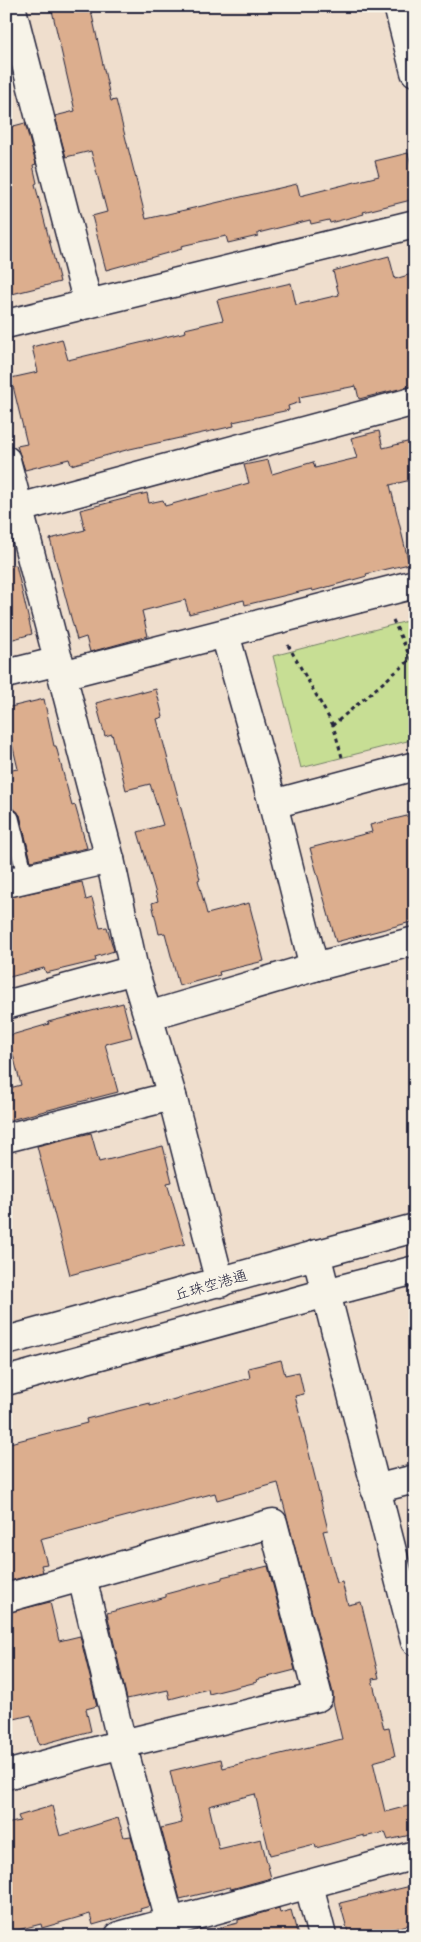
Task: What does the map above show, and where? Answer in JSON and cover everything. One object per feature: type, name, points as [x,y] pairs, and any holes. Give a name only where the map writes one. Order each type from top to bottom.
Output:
[{"type":"street","points":[[11,6],[88,304]]},
{"type":"street","points":[[398,6],[413,54]]},
{"type":"street","points":[[6,324],[415,224]]},
{"type":"street","points":[[19,508],[415,401]]},
{"type":"street","points":[[6,460],[110,858],[134,970],[172,1096],[220,1283]]},
{"type":"street","points":[[6,674],[60,668],[225,634],[415,584]]},
{"type":"street","points":[[225,634],[273,804],[314,967]]},
{"type":"street","points":[[273,804],[415,766]]},
{"type":"street","points":[[16,881],[110,858]]},
{"type":"street","points":[[148,1016],[314,967],[415,941]]},
{"type":"street","points":[[6,1004],[134,970]]},
{"type":"street","points":[[6,1138],[172,1096]]},
{"type":"street","name":"丘珠空港通","points":[[6,1341],[415,1228]]},
{"type":"street","points":[[316,1254],[415,1641]]},
{"type":"street","points":[[6,1381],[415,1270]]},
{"type":"street","points":[[375,1489],[415,1479]]},
{"type":"street","points":[[6,1598],[273,1523],[318,1697],[122,1744],[6,1775]]},
{"type":"street","points":[[82,1577],[122,1744],[172,1929]]},
{"type":"street","points":[[119,1936],[172,1929],[309,1885],[415,1855]]},
{"type":"street","points":[[309,1885],[322,1936]]},
{"type":"lane","points":[[11,818],[16,881]]},
{"type":"path","points":[[392,616],[411,659],[415,661]]},
{"type":"path","points":[[287,643],[333,724],[343,759]]},
{"type":"path","points":[[333,724],[411,659]]},
{"type":"green space","points":[[415,619],[415,739],[301,768],[273,656]]},
{"type":"building","points":[[51,6],[90,6],[111,101],[116,100],[146,219],[297,184],[300,196],[379,176],[375,161],[408,153],[415,179],[415,199],[363,212],[364,214],[330,223],[329,220],[311,224],[310,220],[258,233],[258,236],[228,243],[226,236],[181,246],[182,249],[106,270],[92,216],[107,212],[91,151],[66,157],[55,116],[75,111]]},
{"type":"building","points":[[25,123],[36,164],[33,165],[37,183],[35,184],[60,282],[12,294],[6,274],[6,128]]},
{"type":"building","points":[[389,256],[395,279],[415,273],[415,385],[359,399],[356,386],[299,397],[300,402],[288,406],[289,410],[233,422],[234,426],[130,449],[71,465],[69,459],[25,470],[17,446],[27,444],[11,378],[38,372],[32,347],[62,339],[68,360],[186,332],[185,329],[223,320],[217,300],[291,283],[296,305],[339,295],[333,271]]},
{"type":"building","points":[[379,431],[383,448],[415,440],[415,479],[390,485],[409,564],[366,574],[367,576],[313,591],[312,589],[245,605],[244,600],[189,614],[185,600],[142,611],[148,636],[90,652],[86,637],[77,640],[50,539],[85,530],[80,510],[147,493],[149,503],[163,500],[165,506],[249,483],[244,465],[268,460],[272,474],[313,462],[315,468],[357,458],[351,438]]},
{"type":"building","points":[[16,565],[32,634],[6,641],[6,566]]},
{"type":"building","points":[[156,689],[163,717],[157,719],[200,879],[198,880],[207,914],[249,903],[264,961],[219,972],[220,975],[179,986],[165,933],[159,934],[152,903],[158,901],[138,832],[163,825],[150,784],[126,790],[112,734],[105,736],[96,703]]},
{"type":"building","points":[[44,699],[54,746],[56,746],[72,806],[75,805],[87,848],[31,861],[20,815],[14,809],[6,810],[6,771],[18,769],[6,718],[6,708]]},
{"type":"building","points":[[415,814],[415,921],[336,942],[310,848],[372,832],[370,825]]},
{"type":"building","points":[[6,838],[13,865],[6,867]]},
{"type":"building","points":[[82,882],[86,900],[92,898],[100,928],[107,927],[114,951],[95,957],[96,961],[46,973],[44,968],[6,978],[6,898]]},
{"type":"building","points":[[123,1003],[132,1037],[105,1044],[118,1092],[6,1121],[6,1089],[21,1085],[8,1036],[49,1024],[48,1022]]},
{"type":"building","points":[[91,1133],[99,1162],[163,1146],[172,1182],[167,1183],[185,1244],[70,1275],[37,1146]]},
{"type":"building","points":[[281,1360],[285,1375],[299,1372],[304,1394],[295,1396],[328,1530],[323,1531],[337,1583],[342,1582],[348,1605],[361,1602],[379,1678],[372,1679],[384,1729],[389,1728],[395,1756],[373,1762],[385,1812],[412,1805],[415,1818],[415,1834],[388,1840],[385,1832],[364,1837],[364,1835],[316,1848],[315,1844],[270,1855],[255,1794],[209,1806],[219,1849],[261,1839],[271,1878],[231,1889],[230,1887],[180,1899],[161,1828],[182,1823],[170,1771],[221,1759],[223,1768],[342,1739],[333,1702],[333,1693],[278,1483],[217,1500],[215,1493],[40,1539],[47,1564],[41,1565],[43,1572],[6,1582],[6,1444],[87,1423],[86,1419],[150,1403],[150,1406],[250,1378],[248,1368]]},
{"type":"building","points":[[268,1566],[295,1670],[209,1694],[208,1689],[170,1699],[168,1690],[127,1699],[107,1613],[166,1597],[166,1594],[222,1579],[222,1577]]},
{"type":"building","points":[[50,1602],[59,1641],[80,1636],[97,1706],[86,1709],[91,1731],[39,1745],[31,1715],[6,1721],[6,1613]]},
{"type":"building","points":[[52,1806],[60,1836],[118,1818],[124,1837],[131,1836],[150,1906],[140,1909],[141,1911],[93,1925],[90,1914],[42,1928],[41,1924],[6,1933],[6,1824],[20,1821],[18,1816]]},
{"type":"building","points":[[415,1885],[415,1923],[386,1931],[387,1936],[349,1936],[340,1903]]},
{"type":"building","points":[[279,1908],[280,1913],[291,1910],[298,1936],[222,1936],[221,1927]]}]
